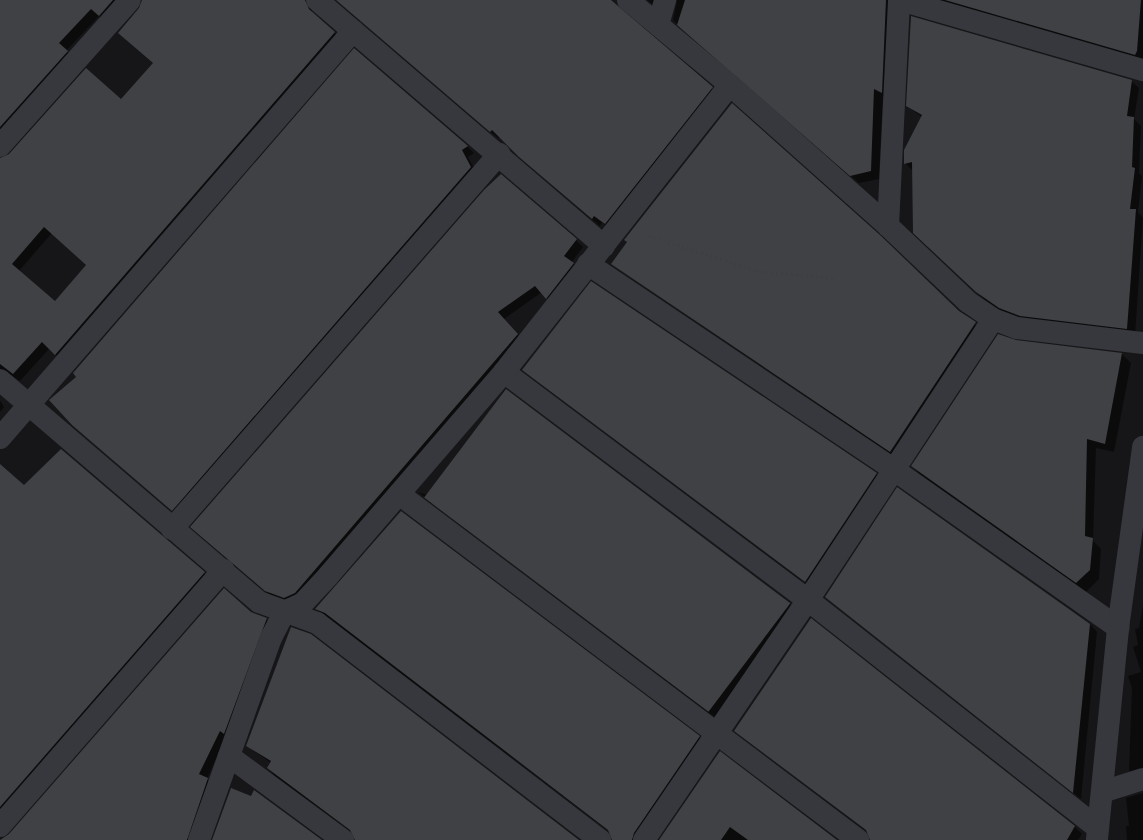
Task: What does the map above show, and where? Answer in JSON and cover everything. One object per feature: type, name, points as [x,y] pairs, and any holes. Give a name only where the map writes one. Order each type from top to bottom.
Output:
[{"type":"street","points":[[0,146],[130,0]]},
{"type":"street","points":[[317,0],[499,154],[604,246]]},
{"type":"street","points":[[628,0],[730,85],[888,226],[968,302],[993,319],[1017,328],[1143,343]]},
{"type":"street","points":[[658,26],[665,0]]},
{"type":"street","points":[[888,226],[899,0],[1143,70]]},
{"type":"street","points":[[0,438],[353,31]]},
{"type":"street","points":[[199,840],[271,638],[284,612],[303,603],[504,372],[588,264],[620,227],[730,85]]},
{"type":"street","points":[[172,529],[499,154]]},
{"type":"street","points":[[588,264],[893,469],[1118,628]]},
{"type":"street","points":[[644,840],[808,600],[993,319]]},
{"type":"street","points":[[504,372],[808,600],[1098,834]]},
{"type":"street","points":[[0,380],[259,602],[284,612],[304,617],[317,624],[600,840]]},
{"type":"street","points":[[1098,834],[1118,628],[1136,557],[1143,447]]},
{"type":"street","points":[[399,494],[858,840]]},
{"type":"street","points":[[0,826],[223,570]]},
{"type":"street","points":[[229,756],[343,840]]},
{"type":"street","points":[[1102,792],[1143,779]]},
{"type":"street","points":[[0,837],[4,840]]},
{"type":"path","points":[[620,227],[756,271],[836,278]]},
{"type":"building","points":[[0,0],[113,0],[99,16],[91,9],[59,43],[68,51],[0,127]]},
{"type":"building","points":[[142,0],[305,0],[309,9],[335,32],[55,355],[42,342],[13,374],[0,364],[0,158],[9,154],[86,68],[121,99],[153,63],[118,33],[139,8]],"holes":[[[44,227],[86,265],[55,301],[12,264]]]},
{"type":"building","points":[[336,0],[611,0],[713,87],[605,224],[594,216],[592,219],[519,157],[492,130],[490,132]]},
{"type":"building","points":[[685,0],[886,0],[882,93],[874,89],[871,171],[850,176],[677,25]]},
{"type":"building","points":[[945,0],[1141,0],[1137,51],[1135,55]]},
{"type":"building","points":[[911,16],[1132,80],[1127,116],[1134,117],[1132,167],[1135,168],[1130,209],[1136,209],[1127,329],[1020,316],[999,308],[976,292],[913,233],[912,162],[904,164],[904,150],[922,115],[906,106]]},
{"type":"building","points":[[354,48],[468,146],[462,150],[471,167],[172,511],[72,425],[49,400],[76,377],[73,373]]},
{"type":"building","points":[[732,103],[880,235],[959,311],[976,322],[890,452],[611,264],[627,242],[624,240]]},
{"type":"building","points":[[501,174],[577,239],[564,256],[574,263],[546,299],[535,286],[498,312],[518,334],[295,593],[284,598],[265,591],[190,527],[484,190]]},
{"type":"building","points":[[591,281],[877,473],[805,582],[522,370]]},
{"type":"building","points":[[998,334],[1016,340],[1122,353],[1105,444],[1087,439],[1085,536],[1093,538],[1090,570],[1076,583],[911,466]]},
{"type":"building","points":[[506,389],[790,603],[708,712],[424,498]]},
{"type":"building","points":[[61,449],[205,572],[0,807],[0,464],[24,485]]},
{"type":"building","points":[[897,487],[1090,624],[1073,793],[825,597]]},
{"type":"building","points":[[401,511],[700,736],[634,833],[632,840],[612,840],[608,830],[325,613],[315,609]]},
{"type":"building","points":[[224,588],[251,612],[267,618],[224,734],[220,731],[199,774],[208,778],[187,840],[0,840],[9,834]]},
{"type":"building","points":[[811,618],[1075,826],[1067,840],[870,840],[866,830],[734,731]]},
{"type":"building","points":[[291,627],[311,634],[579,840],[355,840],[350,830],[267,768],[271,761],[246,746]]},
{"type":"building","points":[[720,751],[837,840],[748,840],[730,827],[721,840],[659,840]]},
{"type":"building","points":[[231,788],[251,796],[254,790],[322,840],[212,840]]}]
